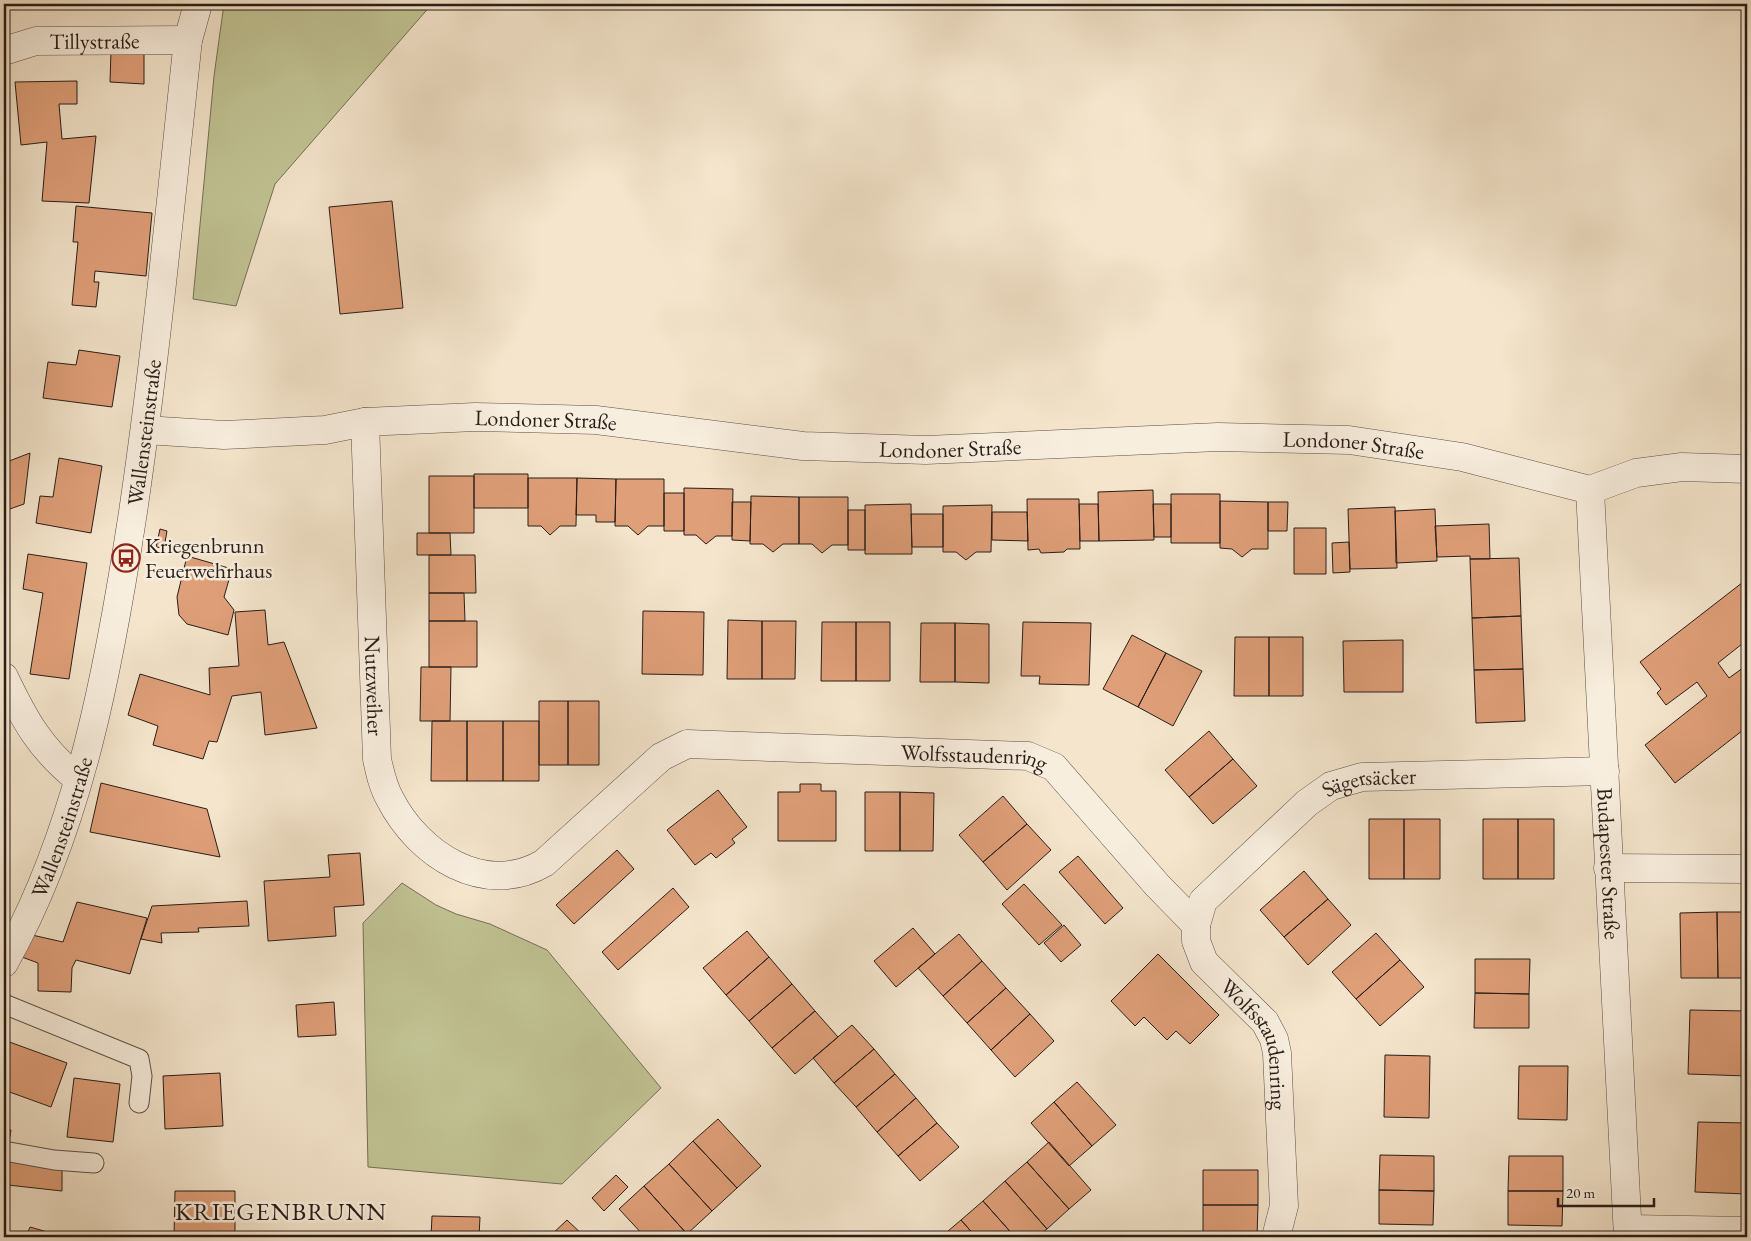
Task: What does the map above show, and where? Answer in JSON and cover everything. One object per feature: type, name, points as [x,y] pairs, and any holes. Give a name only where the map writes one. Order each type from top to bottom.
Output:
[{"type":"street","name":"Wallensteinstraße","points":[[4,963],[15,943],[55,852],[78,779],[102,687],[126,558],[145,430],[188,40],[198,4]]},
{"type":"street","name":"Tillystraße","points":[[4,51],[36,41],[188,40]]},
{"type":"street","name":"Londoner Straße","points":[[145,430],[224,434],[326,430],[365,422],[475,417],[596,420],[804,446],[926,450],[1218,437],[1349,440],[1462,456],[1590,490]]},
{"type":"street","name":"Nutzweiher","points":[[365,422],[377,759],[381,779],[389,799],[401,818],[412,832],[440,856],[472,872],[488,876],[506,877]]},
{"type":"street","points":[[1590,490],[1636,473],[1664,469],[1682,467],[1747,469]]},
{"type":"street","name":"Budapester Straße","points":[[1590,490],[1628,1233]]},
{"type":"street","points":[[4,677],[23,716],[36,737],[59,764],[78,779]]},
{"type":"street","name":"Wolfsstaudenring","points":[[506,877],[521,874],[544,863],[660,757],[687,744],[1028,756],[1054,767],[1157,885],[1196,926],[1196,941],[1204,962],[1265,1022],[1274,1039],[1277,1053],[1284,1206],[1276,1237]]},
{"type":"street","name":"Sägersäcker","points":[[1196,926],[1203,901],[1307,803],[1331,786],[1362,777],[1605,771]]},
{"type":"street","points":[[1608,868],[1747,869]]},
{"type":"street","points":[[1628,1233],[1747,1231]]},
{"type":"lane","points":[[4,1004],[139,1059],[142,1076],[139,1103]]},
{"type":"lane","points":[[4,1152],[54,1160],[94,1163]]},
{"type":"green space","points":[[224,4],[432,4],[275,184],[236,306],[193,299],[214,76]]},
{"type":"green space","points":[[402,883],[436,905],[456,914],[490,924],[547,950],[661,1088],[562,1184],[368,1167],[363,923]]},
{"type":"building","points":[[4,4],[8,20],[4,21]]},
{"type":"building","points":[[111,51],[144,52],[144,84],[110,82]]},
{"type":"building","points":[[77,81],[77,104],[59,104],[62,139],[96,136],[89,203],[42,201],[47,142],[21,145],[15,82]]},
{"type":"building","points":[[392,201],[403,308],[340,314],[329,207]]},
{"type":"building","points":[[76,206],[152,213],[146,276],[95,271],[94,282],[99,282],[96,307],[72,305],[78,242],[73,242]]},
{"type":"building","points":[[79,350],[120,356],[112,407],[43,398],[48,362],[76,365]]},
{"type":"building","points":[[30,453],[24,504],[4,511],[4,463]]},
{"type":"building","points":[[59,458],[102,466],[91,533],[36,523],[40,496],[53,497]]},
{"type":"building","points":[[474,474],[528,474],[528,508],[474,508]]},
{"type":"building","points":[[429,476],[474,476],[474,533],[429,533]]},
{"type":"building","points":[[528,478],[577,478],[576,526],[560,526],[550,535],[541,526],[528,526]]},
{"type":"building","points":[[577,478],[616,479],[615,522],[596,522],[596,515],[576,515]]},
{"type":"building","points":[[616,479],[664,479],[664,526],[648,526],[638,535],[628,526],[615,526]]},
{"type":"building","points":[[684,488],[733,489],[732,536],[716,536],[706,544],[696,535],[684,535]]},
{"type":"building","points":[[1153,490],[1154,540],[1099,541],[1098,492]]},
{"type":"building","points":[[664,493],[684,493],[684,531],[664,531]]},
{"type":"building","points":[[1171,494],[1220,494],[1220,543],[1171,543]]},
{"type":"building","points":[[751,496],[799,497],[799,544],[783,544],[773,552],[763,544],[750,544]]},
{"type":"building","points":[[799,497],[848,497],[848,545],[832,545],[822,553],[812,544],[799,544]]},
{"type":"building","points":[[1027,499],[1079,499],[1080,549],[1041,553],[1039,549],[1028,550]]},
{"type":"building","points":[[1220,501],[1268,502],[1268,549],[1252,549],[1242,557],[1232,549],[1220,548]]},
{"type":"building","points":[[732,502],[751,502],[750,541],[732,540]]},
{"type":"building","points":[[1268,502],[1288,502],[1287,531],[1268,531]]},
{"type":"building","points":[[911,504],[912,554],[865,554],[865,505]]},
{"type":"building","points":[[1079,504],[1098,504],[1099,541],[1080,541]]},
{"type":"building","points":[[1153,504],[1171,504],[1171,537],[1154,537]]},
{"type":"building","points":[[992,505],[991,552],[976,552],[966,560],[956,552],[943,552],[943,506]]},
{"type":"building","points":[[1395,507],[1397,568],[1350,569],[1348,509]]},
{"type":"building","points":[[1435,509],[1437,561],[1396,563],[1395,511]]},
{"type":"building","points":[[848,510],[865,510],[865,550],[848,550]]},
{"type":"building","points":[[992,512],[1027,512],[1028,541],[992,540]]},
{"type":"building","points":[[911,514],[943,514],[943,547],[912,547]]},
{"type":"building","points":[[1489,524],[1490,559],[1470,559],[1470,556],[1437,557],[1435,526]]},
{"type":"building","points":[[1294,528],[1326,528],[1326,574],[1294,574]]},
{"type":"building","points":[[160,529],[167,531],[164,548],[156,547]]},
{"type":"building","points":[[417,533],[450,533],[451,555],[417,555]]},
{"type":"building","points":[[1349,542],[1350,572],[1333,573],[1332,543]]},
{"type":"building","points":[[28,554],[87,563],[69,679],[30,674],[43,593],[23,589]]},
{"type":"building","points":[[429,555],[475,555],[476,593],[429,593]]},
{"type":"building","points":[[187,556],[232,569],[224,597],[234,610],[228,635],[187,624],[179,615],[177,597]]},
{"type":"building","points":[[1519,558],[1521,616],[1472,618],[1470,559]]},
{"type":"building","points":[[1747,579],[1747,640],[1718,663],[1729,678],[1747,665],[1747,727],[1675,783],[1645,745],[1707,696],[1697,682],[1666,705],[1657,693],[1661,689],[1640,662]]},
{"type":"building","points":[[429,593],[464,593],[465,621],[429,621]]},
{"type":"building","points":[[265,610],[268,645],[284,642],[317,728],[265,735],[261,692],[232,696],[217,742],[209,741],[203,759],[153,745],[158,726],[128,715],[140,674],[210,695],[209,668],[239,666],[235,612]]},
{"type":"building","points":[[643,611],[704,612],[703,675],[642,674]]},
{"type":"building","points":[[1521,616],[1523,669],[1474,670],[1472,618]]},
{"type":"building","points":[[728,620],[762,621],[762,679],[727,679]]},
{"type":"building","points":[[429,621],[477,621],[477,667],[429,667]]},
{"type":"building","points":[[762,621],[796,621],[795,679],[762,679]]},
{"type":"building","points":[[822,622],[856,622],[856,681],[821,681]]},
{"type":"building","points":[[856,622],[890,622],[890,681],[856,681]]},
{"type":"building","points":[[1023,622],[1091,623],[1089,685],[1039,684],[1040,676],[1021,676]]},
{"type":"building","points":[[921,623],[955,623],[955,682],[920,682]]},
{"type":"building","points":[[955,623],[989,624],[989,683],[955,682]]},
{"type":"building","points":[[1132,635],[1166,653],[1138,707],[1103,689]]},
{"type":"building","points":[[1235,637],[1269,637],[1269,696],[1234,696]]},
{"type":"building","points":[[1269,637],[1303,637],[1303,696],[1269,696]]},
{"type":"building","points":[[1403,640],[1403,692],[1344,692],[1343,641]]},
{"type":"building","points":[[1166,653],[1202,671],[1173,726],[1138,707]]},
{"type":"building","points":[[421,667],[451,667],[450,721],[420,721]]},
{"type":"building","points":[[1523,669],[1525,721],[1476,723],[1474,670]]},
{"type":"building","points":[[539,701],[568,701],[568,765],[539,765]]},
{"type":"building","points":[[568,701],[599,701],[599,765],[568,765]]},
{"type":"building","points":[[432,721],[467,721],[467,781],[431,781]]},
{"type":"building","points":[[467,721],[503,721],[503,781],[467,781]]},
{"type":"building","points":[[503,721],[539,721],[539,781],[503,781]]},
{"type":"building","points":[[1209,731],[1233,759],[1189,797],[1165,770]]},
{"type":"building","points":[[1233,759],[1257,786],[1213,824],[1189,797]]},
{"type":"building","points":[[101,783],[207,809],[220,857],[90,832]]},
{"type":"building","points":[[800,784],[821,784],[821,791],[836,791],[836,841],[778,841],[778,792],[800,792]]},
{"type":"building","points":[[718,790],[747,827],[732,839],[735,843],[716,858],[711,853],[695,865],[667,830]]},
{"type":"building","points":[[865,792],[900,792],[900,851],[865,851]]},
{"type":"building","points":[[900,792],[934,793],[933,851],[900,851]]},
{"type":"building","points":[[1003,796],[1027,824],[983,862],[959,835]]},
{"type":"building","points":[[4,815],[9,838],[4,839]]},
{"type":"building","points":[[1369,819],[1404,819],[1404,879],[1369,879]]},
{"type":"building","points":[[1404,819],[1440,819],[1440,879],[1404,879]]},
{"type":"building","points":[[1483,819],[1518,819],[1518,879],[1483,879]]},
{"type":"building","points":[[1518,819],[1554,819],[1554,879],[1518,879]]},
{"type":"building","points":[[1027,824],[1051,850],[1007,890],[983,862]]},
{"type":"building","points":[[617,850],[634,869],[574,924],[556,905]]},
{"type":"building","points":[[360,853],[364,905],[334,907],[336,936],[268,941],[264,881],[330,877],[328,855]]},
{"type":"building","points":[[1078,856],[1123,908],[1105,924],[1059,872]]},
{"type":"building","points":[[1304,871],[1328,899],[1284,937],[1260,910]]},
{"type":"building","points":[[1024,884],[1062,925],[1039,945],[1002,904]]},
{"type":"building","points":[[673,888],[689,907],[618,970],[602,952]]},
{"type":"building","points":[[1328,899],[1351,925],[1308,965],[1284,937]]},
{"type":"building","points":[[247,901],[249,926],[198,928],[199,932],[161,933],[162,943],[141,939],[152,906]]},
{"type":"building","points":[[77,902],[147,918],[130,974],[76,960],[72,968],[71,992],[38,991],[38,963],[22,957],[32,935],[63,942]]},
{"type":"building","points":[[1717,912],[1747,912],[1747,978],[1718,978]]},
{"type":"building","points":[[1717,912],[1718,978],[1681,978],[1680,913]]},
{"type":"building","points":[[1064,925],[1081,945],[1061,962],[1044,943]]},
{"type":"building","points":[[913,928],[935,954],[896,987],[874,961]]},
{"type":"building","points":[[747,931],[769,957],[726,995],[703,968]]},
{"type":"building","points":[[1376,933],[1400,960],[1356,999],[1332,972]]},
{"type":"building","points":[[959,934],[982,961],[943,996],[918,968]]},
{"type":"building","points":[[1158,954],[1219,1015],[1190,1044],[1176,1031],[1167,1040],[1144,1017],[1135,1026],[1111,1001]]},
{"type":"building","points":[[769,957],[792,984],[749,1021],[726,995]]},
{"type":"building","points":[[1475,959],[1530,959],[1529,994],[1475,993]]},
{"type":"building","points":[[1400,960],[1424,987],[1380,1026],[1356,999]]},
{"type":"building","points":[[982,961],[1006,988],[967,1023],[943,996]]},
{"type":"building","points":[[792,984],[815,1011],[772,1048],[749,1021]]},
{"type":"building","points":[[1006,988],[1030,1014],[991,1050],[967,1023]]},
{"type":"building","points":[[1475,993],[1529,994],[1529,1028],[1474,1028]]},
{"type":"building","points":[[334,1002],[336,1035],[298,1037],[296,1005]]},
{"type":"building","points":[[1690,1010],[1747,1011],[1747,1076],[1688,1074]]},
{"type":"building","points":[[815,1011],[838,1037],[795,1074],[772,1048]]},
{"type":"building","points":[[1030,1014],[1054,1041],[1015,1077],[991,1050]]},
{"type":"building","points":[[852,1025],[874,1049],[834,1083],[813,1058]]},
{"type":"building","points":[[4,1040],[67,1063],[51,1107],[4,1090]]},
{"type":"building","points":[[874,1049],[895,1074],[856,1107],[834,1083]]},
{"type":"building","points":[[1385,1055],[1430,1056],[1429,1118],[1384,1117]]},
{"type":"building","points":[[1519,1066],[1568,1066],[1567,1120],[1518,1119]]},
{"type":"building","points":[[220,1073],[223,1126],[165,1129],[163,1076]]},
{"type":"building","points":[[895,1074],[916,1098],[877,1132],[856,1107]]},
{"type":"building","points":[[74,1078],[120,1084],[113,1142],[67,1137]]},
{"type":"building","points":[[1077,1082],[1116,1125],[1092,1146],[1054,1102]]},
{"type":"building","points":[[916,1098],[937,1123],[898,1156],[877,1132]]},
{"type":"building","points":[[1054,1102],[1092,1146],[1069,1166],[1031,1123]]},
{"type":"building","points":[[718,1119],[761,1166],[737,1188],[693,1141]]},
{"type":"building","points":[[1698,1122],[1747,1123],[1747,1194],[1695,1192]]},
{"type":"building","points":[[937,1123],[959,1147],[920,1181],[898,1156]]},
{"type":"building","points":[[4,1129],[11,1130],[8,1148],[4,1148]]},
{"type":"building","points":[[693,1141],[737,1188],[712,1211],[669,1164]]},
{"type":"building","points":[[1049,1142],[1091,1190],[1069,1209],[1027,1162]]},
{"type":"building","points":[[1380,1155],[1434,1156],[1434,1191],[1379,1190]]},
{"type":"building","points":[[1509,1156],[1563,1156],[1563,1191],[1508,1191]]},
{"type":"building","points":[[4,1160],[62,1166],[62,1191],[8,1185],[4,1206]]},
{"type":"building","points":[[1027,1162],[1069,1209],[1047,1229],[1005,1181]]},
{"type":"building","points":[[669,1164],[712,1211],[687,1234],[644,1186]]},
{"type":"building","points":[[1203,1170],[1258,1170],[1258,1205],[1203,1205]]},
{"type":"building","points":[[616,1175],[628,1187],[604,1211],[592,1198]]},
{"type":"building","points":[[1005,1181],[1047,1229],[1037,1237],[1015,1237],[983,1201]]},
{"type":"building","points":[[644,1186],[687,1234],[683,1237],[645,1237],[619,1209]]},
{"type":"building","points":[[1379,1190],[1434,1191],[1433,1225],[1379,1224]]},
{"type":"building","points":[[175,1191],[235,1191],[235,1237],[174,1237]]},
{"type":"building","points":[[1508,1191],[1563,1191],[1562,1226],[1508,1225]]},
{"type":"building","points":[[983,1201],[1015,1237],[976,1237],[961,1220]]},
{"type":"building","points":[[1203,1205],[1258,1205],[1257,1237],[1203,1237]]},
{"type":"building","points":[[432,1216],[480,1217],[479,1237],[431,1237]]},
{"type":"building","points":[[567,1220],[585,1237],[549,1237]]},
{"type":"building","points":[[961,1220],[976,1237],[941,1237]]},
{"type":"building","points":[[30,1227],[65,1237],[26,1237]]},
{"type":"place","name":"Kriegenbrunn Feuerwehrhaus","points":[[126,558]]},
{"type":"district","name":"KRIEGENBRUNN","points":[[281,1211]]}]
